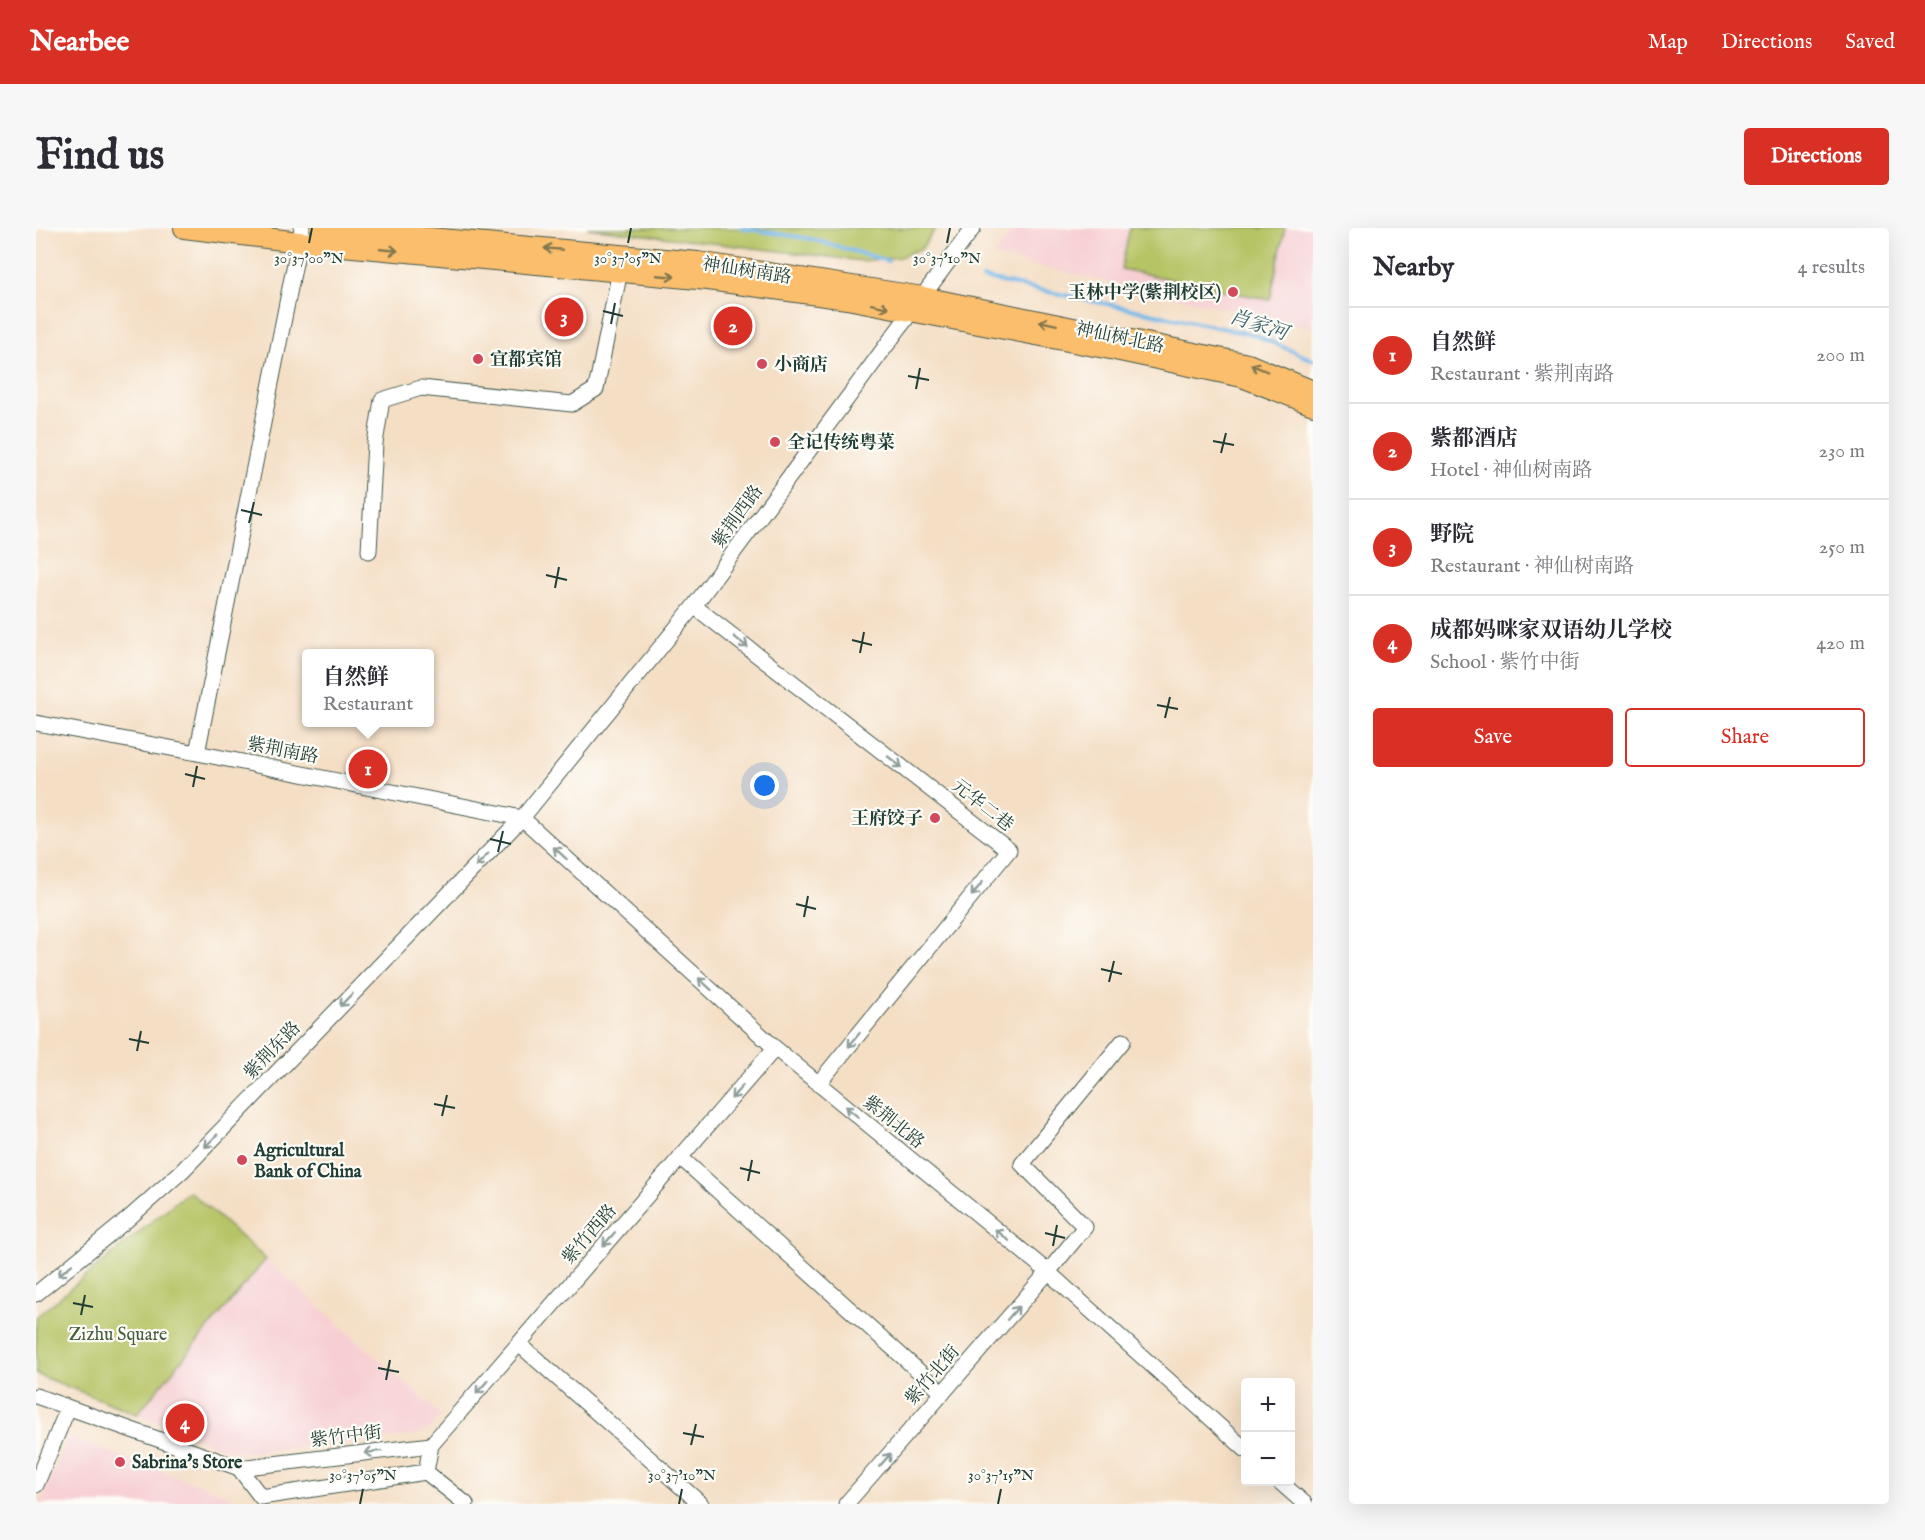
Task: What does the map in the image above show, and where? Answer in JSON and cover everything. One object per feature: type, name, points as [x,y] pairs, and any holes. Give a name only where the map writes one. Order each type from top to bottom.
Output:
[{"type":"main road","points":[[184,228],[301,235],[622,264]]},
{"type":"main road","name":"神仙树南路","points":[[320,228],[622,264],[698,262],[917,305]]},
{"type":"main road","points":[[917,305],[1242,377],[1313,405]]},
{"type":"main road","name":"神仙树北路","points":[[917,305],[1248,364],[1313,391]]},
{"type":"street","name":"紫荆西路","points":[[522,818],[694,606],[973,228]]},
{"type":"street","points":[[197,753],[301,235]]},
{"type":"street","points":[[369,551],[375,443],[382,400],[421,388],[572,404],[596,389],[622,264]]},
{"type":"street","name":"元华二巷","points":[[694,606],[1009,850],[818,1084]]},
{"type":"street","name":"紫荆南路","points":[[36,723],[522,818]]},
{"type":"street","name":"紫荆北路","points":[[522,818],[775,1048],[1048,1272],[1241,1446]]},
{"type":"street","name":"紫荆东路","points":[[36,1294],[128,1219],[182,1171],[522,818]]},
{"type":"street","name":"紫竹北街","points":[[846,1504],[1085,1227],[1022,1164],[1123,1041]]},
{"type":"street","name":"紫竹西路","points":[[431,1445],[775,1048]]},
{"type":"street","points":[[680,1157],[943,1393]]},
{"type":"street","points":[[519,1344],[701,1504]]},
{"type":"street","name":"紫竹中街","points":[[36,1396],[238,1468],[431,1445]]},
{"type":"street","points":[[36,1485],[68,1408]]},
{"type":"street","points":[[426,1472],[431,1445]]},
{"type":"street","points":[[238,1468],[260,1501],[426,1472],[466,1504]]},
{"type":"street","points":[[1285,1486],[1305,1504]]},
{"type":"shaded area","name":"玉林中学(紫荆校区)","points":[[1014,228],[1313,228],[1313,328],[994,256]]},
{"type":"shaded area","points":[[266,1259],[441,1415],[430,1429],[413,1436],[251,1452],[226,1450],[137,1414]]},
{"type":"shaded area","points":[[68,1437],[231,1496],[228,1504],[40,1504]]},
{"type":"green space","points":[[587,228],[936,228],[922,248],[900,257],[862,261]]},
{"type":"green space","points":[[1130,228],[1285,228],[1270,300],[1121,269]]},
{"type":"green space","name":"Zizhu Square","points":[[189,1191],[266,1259],[137,1414],[36,1374],[36,1317]]},
{"type":"waterway","name":"肖家河","points":[[742,228],[811,239],[888,261]]},
{"type":"waterway","name":"肖家河","points":[[983,278],[1255,335],[1313,360]]},
{"type":"place","name":"玉林中学(紫荆校区)","points":[[1233,292]]},
{"type":"place","name":"野院","points":[[564,317]]},
{"type":"place","name":"紫都酒店","points":[[733,326]]},
{"type":"place","name":"宜都宾馆","points":[[478,359]]},
{"type":"place","name":"小商店","points":[[762,364]]},
{"type":"place","name":"全记传统粤菜","points":[[775,442]]},
{"type":"place","name":"自然鲜","points":[[368,769]]},
{"type":"place","name":"王府饺子","points":[[935,818]]},
{"type":"place","name":"Agricultural Bank of China","points":[[242,1160]]},
{"type":"place","name":"成都妈咪家双语幼儿学校","points":[[185,1423]]},
{"type":"place","name":"Sabrina's Store","points":[[120,1462]]}]
